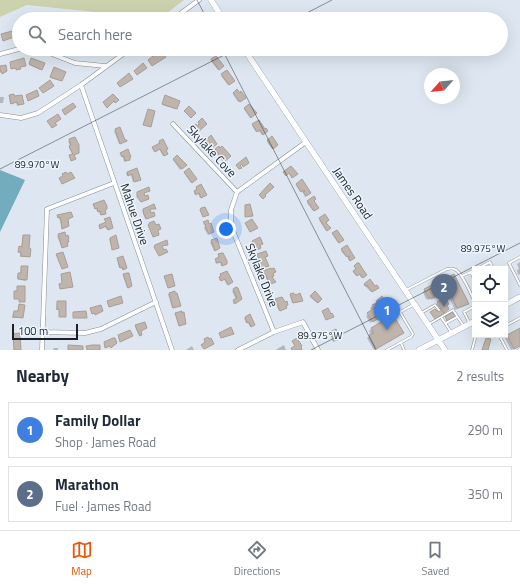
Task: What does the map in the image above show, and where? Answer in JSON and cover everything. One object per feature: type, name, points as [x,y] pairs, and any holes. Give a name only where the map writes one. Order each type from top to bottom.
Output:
[{"type":"main road","points":[[211,0],[219,12]]},
{"type":"main road","name":"James Road","points":[[249,56],[445,350]]},
{"type":"main road","points":[[508,303],[520,297]]},
{"type":"main road","points":[[422,349],[472,322]]},
{"type":"street","points":[[182,12],[199,0]]},
{"type":"street","points":[[0,54],[12,51]]},
{"type":"street","points":[[57,56],[75,63],[106,66]]},
{"type":"street","points":[[0,115],[21,118],[38,113],[81,85],[120,56]]},
{"type":"street","name":"Mahue Drive","points":[[81,85],[172,350]]},
{"type":"street","name":"Skylake Cove","points":[[173,124],[237,192]]},
{"type":"street","points":[[237,192],[306,142]]},
{"type":"street","points":[[42,350],[47,209],[114,183]]},
{"type":"street","name":"Skylake Drive","points":[[237,192],[231,210],[231,226],[274,332]]},
{"type":"street","points":[[42,332],[85,333],[101,329],[156,302]]},
{"type":"street","points":[[238,350],[274,332],[303,322],[318,350]]},
{"type":"lane","points":[[520,257],[509,263],[520,285]]},
{"type":"lane","points":[[482,266],[490,262],[492,266]]},
{"type":"lane","points":[[405,290],[447,269],[453,268],[462,276],[472,296]]},
{"type":"lane","points":[[462,276],[471,272]]},
{"type":"lane","points":[[387,350],[411,337],[413,334],[400,312],[414,304]]},
{"type":"lane","points":[[420,314],[435,305],[438,310]]},
{"type":"lane","points":[[472,308],[464,312],[472,322]]},
{"type":"lane","points":[[428,325],[437,318],[453,310],[463,327]]},
{"type":"lane","points":[[442,316],[452,333]]},
{"type":"lane","points":[[446,323],[458,317]]},
{"type":"lane","points":[[508,324],[520,318]]},
{"type":"lane","points":[[472,350],[475,338]]},
{"type":"lane","points":[[501,338],[507,350]]},
{"type":"lane","points":[[400,342],[404,350]]},
{"type":"green space","points":[[0,0],[184,0],[168,12],[96,12],[27,5],[0,17]]},
{"type":"water","points":[[0,170],[25,180],[0,232]]},
{"type":"building","points":[[12,31],[12,38],[3,41],[1,34]]},
{"type":"building","points":[[153,56],[166,57],[152,66],[148,60]]},
{"type":"building","points":[[216,56],[224,66],[219,70],[211,59]]},
{"type":"building","points":[[24,58],[26,66],[20,67],[21,69],[16,70],[16,68],[11,69],[10,62]]},
{"type":"building","points":[[31,58],[45,63],[42,70],[29,64]]},
{"type":"building","points":[[143,63],[147,68],[137,75],[134,71]]},
{"type":"building","points":[[6,65],[7,71],[2,74],[2,72],[0,72],[0,66]]},
{"type":"building","points":[[54,67],[66,72],[62,81],[50,77]]},
{"type":"building","points":[[227,70],[235,81],[229,85],[221,74]]},
{"type":"building","points":[[129,73],[133,79],[120,87],[117,83]]},
{"type":"building","points":[[50,80],[54,86],[43,93],[39,88]]},
{"type":"building","points":[[237,89],[240,93],[241,91],[246,98],[240,102],[233,93]]},
{"type":"building","points":[[37,90],[39,96],[28,101],[26,95]]},
{"type":"building","points":[[14,94],[14,96],[22,95],[24,104],[18,105],[17,102],[11,104],[9,95]]},
{"type":"building","points":[[113,94],[119,100],[115,103],[114,101],[107,108],[103,102]]},
{"type":"building","points":[[165,95],[180,101],[177,109],[162,104]]},
{"type":"building","points":[[73,103],[76,107],[65,115],[62,110]]},
{"type":"building","points":[[249,104],[257,113],[251,118],[244,108]]},
{"type":"building","points":[[189,106],[196,113],[191,118],[184,111]]},
{"type":"building","points":[[148,109],[155,111],[151,127],[143,125]]},
{"type":"building","points":[[58,114],[61,119],[55,123],[57,125],[52,128],[47,121]]},
{"type":"building","points":[[202,118],[207,124],[197,133],[192,127],[196,124],[198,126],[198,122]]},
{"type":"building","points":[[259,120],[268,131],[263,135],[260,130],[257,132],[252,124]]},
{"type":"building","points":[[120,127],[125,140],[127,141],[120,144],[115,129]]},
{"type":"building","points":[[211,135],[217,144],[213,147],[206,142]]},
{"type":"building","points":[[272,136],[278,145],[273,149],[267,140]]},
{"type":"building","points":[[75,137],[79,145],[79,153],[74,155],[76,159],[71,161],[69,155],[73,154],[69,146],[71,145],[69,139]]},
{"type":"building","points":[[163,139],[168,149],[166,150],[168,154],[164,156],[160,149],[155,152],[152,147],[160,143],[159,141]]},
{"type":"building","points":[[219,146],[220,148],[222,146],[231,156],[224,162],[215,149]]},
{"type":"building","points":[[128,149],[131,157],[130,160],[125,161],[124,156],[122,157],[120,153]]},
{"type":"building","points":[[177,155],[187,165],[182,169],[173,159]]},
{"type":"building","points":[[246,157],[249,163],[243,167],[242,164],[240,166],[242,168],[239,169],[236,165]]},
{"type":"building","points":[[291,166],[298,174],[292,178],[289,173],[286,176],[283,172]]},
{"type":"building","points":[[137,168],[141,180],[134,182],[132,174],[128,176],[127,172]]},
{"type":"building","points":[[189,168],[197,179],[192,183],[184,172]]},
{"type":"building","points":[[66,172],[67,174],[71,172],[75,178],[62,184],[59,178]]},
{"type":"building","points":[[302,179],[311,193],[306,196],[303,192],[305,191],[304,190],[301,192],[296,184]]},
{"type":"building","points":[[270,183],[274,187],[265,195],[266,196],[263,199],[259,195]]},
{"type":"building","points":[[201,184],[207,195],[201,198],[199,193],[196,195],[194,191],[197,189],[196,187]]},
{"type":"building","points":[[149,187],[150,191],[144,193],[145,196],[148,195],[149,199],[141,202],[137,197],[137,192]]},
{"type":"building","points":[[314,196],[316,199],[314,201],[319,208],[314,211],[307,201]]},
{"type":"building","points":[[104,200],[107,206],[107,209],[105,210],[106,214],[101,215],[100,211],[98,212],[97,208],[95,209],[93,204]]},
{"type":"building","points":[[154,204],[156,209],[150,209],[151,213],[154,212],[155,216],[146,219],[143,209]]},
{"type":"building","points":[[250,204],[253,216],[245,217],[245,205]]},
{"type":"building","points":[[205,207],[209,215],[203,217],[200,210],[201,208]]},
{"type":"building","points":[[71,212],[73,217],[68,219],[69,226],[62,229],[60,217],[58,218],[57,215]]},
{"type":"building","points":[[325,214],[329,220],[326,223],[331,228],[327,231],[319,218]]},
{"type":"building","points":[[110,217],[113,228],[108,230],[106,226],[100,229],[99,225],[106,222],[104,219]]},
{"type":"building","points":[[252,219],[258,228],[250,232],[245,223]]},
{"type":"building","points":[[208,220],[209,224],[211,223],[214,232],[209,234],[205,226],[206,225],[203,222]]},
{"type":"building","points":[[154,221],[156,225],[159,224],[161,229],[158,230],[159,235],[153,237],[148,225]]},
{"type":"building","points":[[337,230],[344,240],[339,243],[332,233]]},
{"type":"building","points":[[65,232],[66,236],[68,235],[69,242],[67,242],[68,246],[62,248],[58,234]]},
{"type":"building","points":[[23,235],[30,235],[30,257],[21,256],[21,252],[18,252],[19,246],[22,247]]},
{"type":"building","points":[[116,235],[119,248],[112,250],[110,238]]},
{"type":"building","points":[[260,237],[263,244],[260,245],[261,248],[255,251],[252,241]]},
{"type":"building","points":[[217,238],[220,248],[215,251],[211,240]]},
{"type":"building","points":[[167,240],[168,245],[162,246],[164,250],[166,249],[168,252],[159,256],[154,247],[155,245]]},
{"type":"building","points":[[347,245],[355,258],[350,261],[348,258],[350,257],[347,257],[341,249]]},
{"type":"building","points":[[266,251],[268,256],[265,257],[269,266],[262,268],[257,254]]},
{"type":"building","points":[[63,252],[68,267],[62,269],[56,254]]},
{"type":"building","points":[[223,253],[227,264],[222,266],[221,262],[217,263],[215,259],[219,257],[218,254]]},
{"type":"building","points":[[123,256],[127,268],[123,270],[122,267],[120,268],[117,258]]},
{"type":"building","points":[[359,263],[367,275],[363,278],[360,274],[357,276],[353,271],[356,269],[354,266]]},
{"type":"building","points":[[21,266],[28,266],[27,280],[18,279],[18,273],[21,273]]},
{"type":"building","points":[[274,268],[276,272],[273,273],[274,276],[272,277],[276,282],[271,284],[263,271]]},
{"type":"building","points":[[227,271],[233,282],[228,285],[225,279],[221,281],[219,277],[221,276],[220,274]]},
{"type":"building","points":[[70,272],[73,287],[60,289],[59,284],[62,283],[61,274]]},
{"type":"building","points":[[129,273],[132,286],[128,288],[123,274]]},
{"type":"building","points":[[172,274],[175,286],[168,288],[164,276]]},
{"type":"building","points":[[454,274],[469,304],[457,308],[449,290],[431,299],[430,297],[429,298],[424,289]]},
{"type":"building","points":[[370,279],[375,286],[377,285],[379,288],[372,292],[367,285],[365,286],[364,284]]},
{"type":"building","points":[[17,286],[25,286],[25,302],[19,302],[19,299],[14,299],[14,291],[17,291]]},
{"type":"building","points":[[236,287],[238,288],[242,299],[235,304],[233,300],[237,298],[233,289]]},
{"type":"building","points":[[175,291],[181,306],[173,308],[169,293]]},
{"type":"building","points":[[315,291],[322,299],[318,303],[310,296]]},
{"type":"building","points":[[293,293],[296,295],[300,293],[303,301],[293,303],[290,294]]},
{"type":"building","points":[[121,296],[123,303],[109,307],[107,301]]},
{"type":"building","points":[[382,296],[390,310],[373,322],[367,313],[374,308],[372,305],[377,303],[376,301]]},
{"type":"building","points":[[282,297],[285,302],[287,301],[288,305],[286,306],[287,308],[280,311],[275,299]]},
{"type":"building","points":[[442,299],[444,301],[446,300],[449,304],[447,305],[449,309],[444,313],[437,302]]},
{"type":"building","points":[[57,301],[66,301],[66,317],[59,317]]},
{"type":"building","points":[[19,304],[25,305],[23,318],[13,317],[14,311],[18,311]]},
{"type":"building","points":[[101,305],[103,311],[95,315],[95,313],[92,314],[90,308]]},
{"type":"building","points":[[328,308],[334,317],[326,320],[322,311]]},
{"type":"building","points":[[441,308],[444,313],[435,319],[430,312],[435,309],[437,311]]},
{"type":"building","points":[[86,311],[87,318],[73,318],[73,312]]},
{"type":"building","points":[[182,311],[182,313],[184,312],[186,324],[179,326],[175,313]]},
{"type":"building","points":[[453,312],[456,316],[447,321],[445,316]]},
{"type":"building","points":[[250,314],[255,325],[251,327],[249,322],[247,323],[245,317]]},
{"type":"building","points":[[393,315],[404,333],[376,349],[369,335],[374,333],[371,328]]},
{"type":"building","points":[[145,322],[147,328],[141,331],[142,335],[140,336],[135,325]]},
{"type":"building","points":[[231,327],[234,334],[221,338],[219,333]]},
{"type":"building","points":[[520,328],[520,346],[514,349],[508,334]]},
{"type":"building","points":[[336,329],[340,339],[334,341],[330,332]]},
{"type":"building","points":[[130,330],[133,336],[120,342],[118,335]]},
{"type":"building","points":[[20,333],[21,350],[14,350],[13,334]]},
{"type":"building","points":[[208,337],[209,339],[211,338],[214,344],[204,349],[201,345],[205,342],[204,339]]},
{"type":"building","points":[[115,338],[117,343],[111,348],[110,346],[105,348],[104,342]]},
{"type":"building","points":[[297,338],[302,346],[302,350],[292,350],[291,348],[295,346],[292,341]]},
{"type":"building","points":[[486,338],[491,339],[488,350],[482,350]]},
{"type":"building","points":[[68,345],[83,346],[83,350],[68,350]]},
{"type":"building","points":[[100,345],[100,350],[87,350],[86,346]]},
{"type":"place","name":"Marathon","points":[[444,307]]},
{"type":"place","name":"Family Dollar","points":[[387,330]]}]
